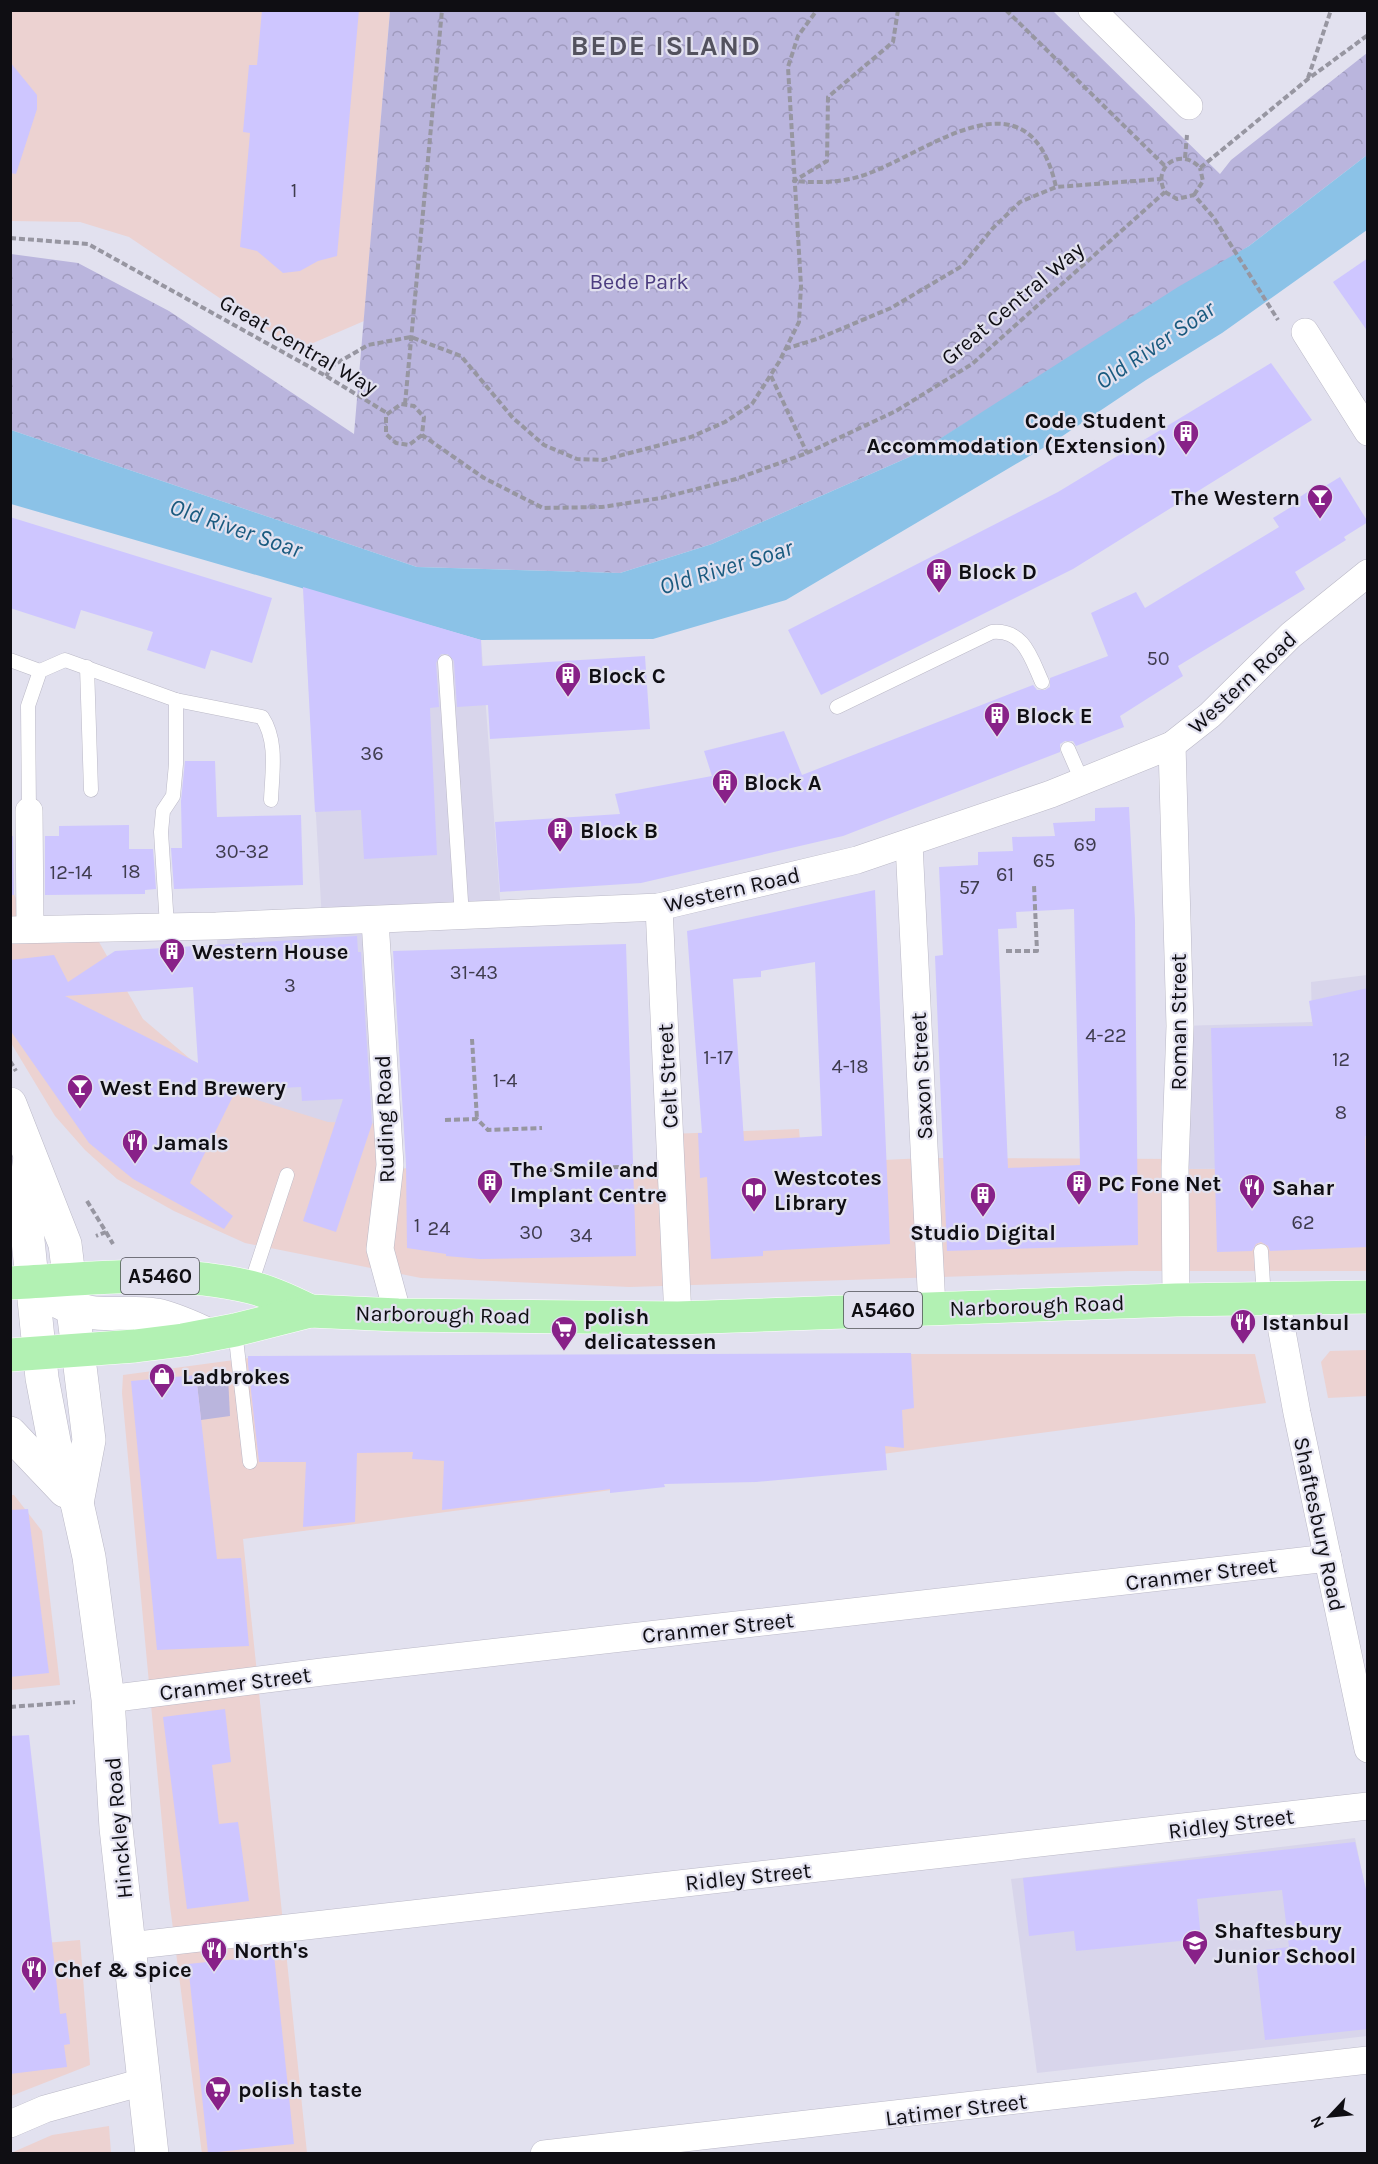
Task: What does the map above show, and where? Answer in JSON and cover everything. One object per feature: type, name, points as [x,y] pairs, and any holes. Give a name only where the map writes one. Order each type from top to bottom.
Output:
[{"type":"main road","name":"Narborough Road","points":[[22,1282],[72,1294],[129,1275],[160,1276],[250,1287],[274,1294],[310,1311]]},
{"type":"main road","name":"Narborough Road","points":[[79,1350],[135,1346],[222,1333],[310,1311],[398,1315],[678,1318],[1176,1300],[1368,1297]]},
{"type":"main road","name":"A5460","points":[[24,1338],[79,1350]]},
{"type":"street","points":[[1092,10],[1189,106]]},
{"type":"street","points":[[1293,329],[1368,432]]},
{"type":"street","name":"Western Road","points":[[20,929],[375,920],[659,907],[857,860],[909,844],[1082,782],[1172,745],[1210,715],[1291,636],[1368,573]]},
{"type":"street","name":"Roman Street","points":[[1172,745],[1180,1026],[1175,1167],[1176,1300]]},
{"type":"street","points":[[20,929],[28,810]]},
{"type":"street","name":"Saxon Street","points":[[909,844],[932,1308]]},
{"type":"street","name":"Celt Street","points":[[659,907],[678,1318]]},
{"type":"street","name":"Ruding Road","points":[[375,920],[390,1165],[380,1249],[398,1315]]},
{"type":"street","name":"Hinckley Road","points":[[10,1104],[58,1222],[72,1294],[89,1440],[77,1503]]},
{"type":"street","name":"Hinckley Road","points":[[30,1157],[17,1208],[24,1338],[55,1446],[77,1503],[89,1557],[108,1700],[116,1828],[152,2154]]},
{"type":"street","points":[[72,1294],[97,1315],[155,1315],[222,1333]]},
{"type":"street","name":"Shaftesbury Road","points":[[1270,1300],[1297,1413],[1368,1749]]},
{"type":"street","points":[[10,1433],[77,1503]]},
{"type":"street","name":"Cranmer Street","points":[[108,1700],[357,1668],[1328,1558]]},
{"type":"street","name":"Ridley Street","points":[[129,1946],[1368,1806]]},
{"type":"street","name":"Latimer Street","points":[[544,2154],[1368,2060]]},
{"type":"street","points":[[10,2124],[45,2109],[143,2082]]},
{"type":"lane","points":[[837,707],[992,632],[1003,631],[1014,635],[1024,643],[1042,682]]},
{"type":"lane","points":[[10,660],[40,671],[65,660],[176,700],[262,717],[269,727],[272,741],[271,800]]},
{"type":"lane","points":[[445,662],[462,916]]},
{"type":"lane","points":[[87,667],[91,790]]},
{"type":"lane","points":[[28,810],[28,706],[40,671]]},
{"type":"lane","points":[[167,926],[161,832],[163,811],[173,796],[176,764],[176,700]]},
{"type":"lane","points":[[1068,749],[1082,782]]},
{"type":"lane","points":[[250,1287],[287,1175]]},
{"type":"lane","points":[[1262,1251],[1270,1300]]},
{"type":"lane","points":[[222,1333],[250,1462]]},
{"type":"path","points":[[405,404],[441,10]]},
{"type":"path","points":[[327,376],[332,366],[368,345],[411,337],[461,356],[513,418],[544,445],[577,459],[603,460],[691,437],[725,422],[752,404],[771,375],[799,322],[801,286],[788,67],[798,36],[817,10]]},
{"type":"path","points":[[794,181],[826,161],[828,97],[892,42],[898,10]]},
{"type":"path","points":[[1006,10],[1165,166]]},
{"type":"path","points":[[1308,79],[1331,10]]},
{"type":"path","points":[[1200,168],[1308,79],[1368,35]]},
{"type":"path","points":[[794,181],[846,180],[868,174],[968,128],[1004,123],[1027,133],[1042,152],[1056,187]]},
{"type":"path","points":[[1176,158],[1190,159],[1200,168],[1203,181],[1194,195],[1177,199],[1166,192],[1161,179],[1165,166],[1176,158]]},
{"type":"path","points":[[785,349],[817,339],[908,299],[962,266],[993,228],[1020,202],[1056,187],[1161,179]]},
{"type":"path","name":"Great Central Way","points":[[10,238],[88,244],[327,376],[387,413],[396,406],[405,404],[414,406],[424,417],[422,435],[484,478],[543,508],[602,507],[661,498],[736,479],[807,453],[896,411],[972,363],[1166,192]]},
{"type":"path","points":[[1194,195],[1214,218],[1293,329]]},
{"type":"path","points":[[771,375],[807,453]]},
{"type":"path","points":[[387,413],[384,428],[390,440],[409,445],[422,435]]},
{"type":"path","points":[[1006,951],[1037,951],[1034,885]]},
{"type":"path","points":[[472,1039],[477,1119],[488,1130],[542,1128]]},
{"type":"path","points":[[445,1120],[477,1119]]},
{"type":"path","points":[[550,1170],[672,1164]]},
{"type":"path","points":[[10,1707],[108,1700]]},
{"type":"shaded area","points":[[11,11],[390,11],[364,321],[297,350],[129,237],[80,222],[11,221]]},
{"type":"shaded area","points":[[303,587],[481,640],[501,913],[375,920],[387,1124],[328,1122],[228,1091],[216,926],[322,921]]},
{"type":"shaded area","points":[[11,795],[14,894],[30,929],[91,928],[143,1019],[228,1091],[387,1124],[398,1169],[462,1163],[550,1170],[671,1164],[670,1134],[799,1129],[802,1164],[925,1158],[1185,1159],[1185,1169],[1285,1168],[1350,1138],[1367,1139],[1367,1271],[1130,1271],[630,1287],[421,1278],[245,1243],[174,1211],[117,1179],[85,1150],[55,1116],[11,1043]]},
{"type":"shaded area","points":[[1367,975],[1367,1139],[1350,1138],[1285,1168],[1185,1169],[1180,1026],[1312,1022],[1311,982]]},
{"type":"shaded area","points":[[1367,1350],[1367,1396],[1328,1398],[1321,1362],[1330,1351]]},
{"type":"shaded area","points":[[1255,1354],[1266,1403],[243,1539],[307,2153],[202,2154],[169,1898],[122,1393],[123,1375],[249,1358]]},
{"type":"shaded area","points":[[11,1495],[14,1495],[42,1531],[60,1685],[11,1690]]},
{"type":"shaded area","name":"Shaftesbury Junior School","points":[[1355,1838],[1367,1897],[1367,2036],[1037,2073],[1011,1879]]},
{"type":"shaded area","points":[[80,1940],[90,2065],[11,2096],[11,1946]]},
{"type":"shaded area","points":[[109,2126],[111,2153],[11,2153],[52,2135]]},
{"type":"green space","name":"Bede Park","points":[[390,11],[1053,11],[1220,174],[1231,160],[1367,53],[1367,155],[1249,246],[916,454],[712,544],[620,573],[417,567],[11,430],[11,254],[78,263],[169,311],[354,434]]},
{"type":"green space","points":[[196,1375],[228,1376],[230,1416],[201,1420]]},
{"type":"water","name":"Old River Soar","points":[[1367,155],[1367,230],[1222,333],[1146,380],[1055,441],[786,600],[653,639],[481,640],[11,504],[11,430],[417,567],[620,573],[712,544],[916,454],[1178,287],[1249,246]]},
{"type":"building","points":[[262,10],[359,10],[337,256],[318,261],[300,271],[283,273],[257,251],[240,247],[250,133],[243,132],[249,65],[257,65]]},
{"type":"building","points":[[10,62],[37,95],[37,109],[16,174],[10,173]]},
{"type":"building","points":[[1368,258],[1368,332],[1333,282]]},
{"type":"building","points":[[1271,363],[1312,420],[1073,569],[821,695],[788,630],[1058,492]]},
{"type":"building","points":[[1340,477],[1368,522],[1344,537],[1346,540],[1295,572],[1305,589],[1178,666],[1183,676],[1120,716],[1124,727],[1076,746],[1073,741],[1065,741],[1060,744],[1060,752],[843,836],[641,883],[500,892],[495,822],[620,814],[615,794],[712,776],[704,751],[784,731],[802,775],[1033,685],[1037,690],[1045,690],[1050,687],[1050,678],[1108,656],[1091,613],[1136,592],[1145,608],[1279,527],[1273,518],[1291,507],[1289,504],[1315,487],[1317,491]]},
{"type":"building","points":[[10,517],[272,598],[252,663],[211,650],[205,669],[147,650],[153,632],[81,610],[75,629],[10,608]]},
{"type":"building","points":[[303,587],[481,640],[482,666],[645,656],[650,729],[490,739],[488,705],[457,707],[454,661],[448,654],[441,654],[436,663],[439,707],[430,708],[437,855],[364,859],[361,810],[315,812]]},
{"type":"building","points":[[185,761],[215,761],[217,817],[301,815],[303,885],[174,889],[171,848],[182,848],[181,801]]},
{"type":"building","points":[[1129,807],[1135,920],[1138,1245],[947,1251],[935,956],[943,955],[939,867],[978,865],[978,852],[1013,851],[1012,837],[1055,836],[1053,823],[1095,821],[1095,808]],"holes":[[[1074,909],[1080,1165],[1008,1168],[998,929],[1017,928],[1016,912]]]},
{"type":"building","points":[[129,825],[129,849],[153,849],[156,889],[145,890],[145,894],[45,895],[45,836],[59,836],[59,826]]},
{"type":"building","points":[[10,836],[13,836],[14,895],[10,895]]},
{"type":"building","points":[[875,890],[890,1244],[763,1251],[763,1256],[711,1259],[707,1177],[700,1178],[698,1133],[702,1133],[687,931]],"holes":[[[815,962],[822,1136],[744,1141],[733,979],[761,977],[761,971]]]},
{"type":"building","points":[[357,936],[358,952],[361,952],[372,1124],[336,1232],[303,1221],[343,1099],[302,1101],[301,1087],[236,1090],[190,1183],[233,1216],[224,1229],[133,1179],[89,1143],[10,1030],[10,960],[54,955],[68,982],[115,951]],"holes":[[[193,987],[198,1063],[65,996]]]},
{"type":"building","points":[[626,944],[636,1256],[480,1259],[446,1256],[446,1254],[407,1248],[406,1164],[393,951]]},
{"type":"building","points":[[1368,988],[1368,1136],[1365,1136],[1368,1247],[1270,1251],[1268,1246],[1261,1242],[1256,1244],[1252,1251],[1217,1252],[1211,1028],[1313,1026],[1309,1001]]},
{"type":"building","points":[[911,1353],[914,1408],[902,1410],[904,1448],[885,1446],[887,1470],[756,1482],[664,1484],[665,1487],[610,1493],[610,1489],[442,1510],[444,1461],[412,1459],[413,1452],[357,1453],[355,1522],[303,1527],[306,1462],[259,1462],[248,1364],[248,1356]]},
{"type":"building","points":[[196,1375],[217,1559],[241,1558],[249,1646],[157,1650],[131,1381]]},
{"type":"building","points":[[28,1509],[49,1673],[10,1677],[10,1510]]},
{"type":"building","points":[[225,1709],[231,1762],[212,1765],[219,1824],[238,1822],[249,1901],[187,1909],[163,1717]]},
{"type":"building","points":[[29,1735],[60,2014],[66,2013],[70,2044],[64,2045],[67,2067],[10,2074],[10,1736]]},
{"type":"building","points":[[1355,1842],[1368,1898],[1368,2029],[1265,2040],[1255,1951],[1289,1947],[1282,1890],[1197,1899],[1201,1939],[1076,1951],[1074,1931],[1029,1936],[1023,1878]]},
{"type":"building","points":[[274,1955],[294,2144],[208,2153],[188,1964]]},
{"type":"place","name":"Code Student Accommodation (Extension)","points":[[1186,456]]},
{"type":"place","name":"The Western","points":[[1320,520]]},
{"type":"place","name":"Block D","points":[[939,594]]},
{"type":"place","name":"Block C","points":[[568,698]]},
{"type":"place","name":"Block E","points":[[997,738]]},
{"type":"place","name":"Block A","points":[[725,805]]},
{"type":"place","name":"Block B","points":[[560,853]]},
{"type":"place","name":"Western House","points":[[172,974]]},
{"type":"place","name":"West End Brewery","points":[[80,1110]]},
{"type":"place","name":"Jamals","points":[[135,1165]]},
{"type":"place","name":"The Smile and Implant Centre","points":[[490,1205]]},
{"type":"place","name":"PC Fone Net","points":[[1079,1206]]},
{"type":"place","name":"Sahar","points":[[1252,1210]]},
{"type":"place","name":"Westcotes Library","points":[[754,1213]]},
{"type":"place","name":"Studio Digital","points":[[983,1218]]},
{"type":"place","name":"Istanbul","points":[[1243,1345]]},
{"type":"place","name":"polish delicatessen","points":[[564,1352]]},
{"type":"place","name":"Ladbrokes","points":[[162,1399]]},
{"type":"place","name":"Shaftesbury Junior School","points":[[1195,1966]]},
{"type":"place","name":"North's","points":[[214,1973]]},
{"type":"place","name":"Chef & Spice","points":[[34,1992]]},
{"type":"place","name":"polish taste","points":[[218,2112]]},
{"type":"district","name":"BEDE ISLAND","points":[[666,45]]}]
